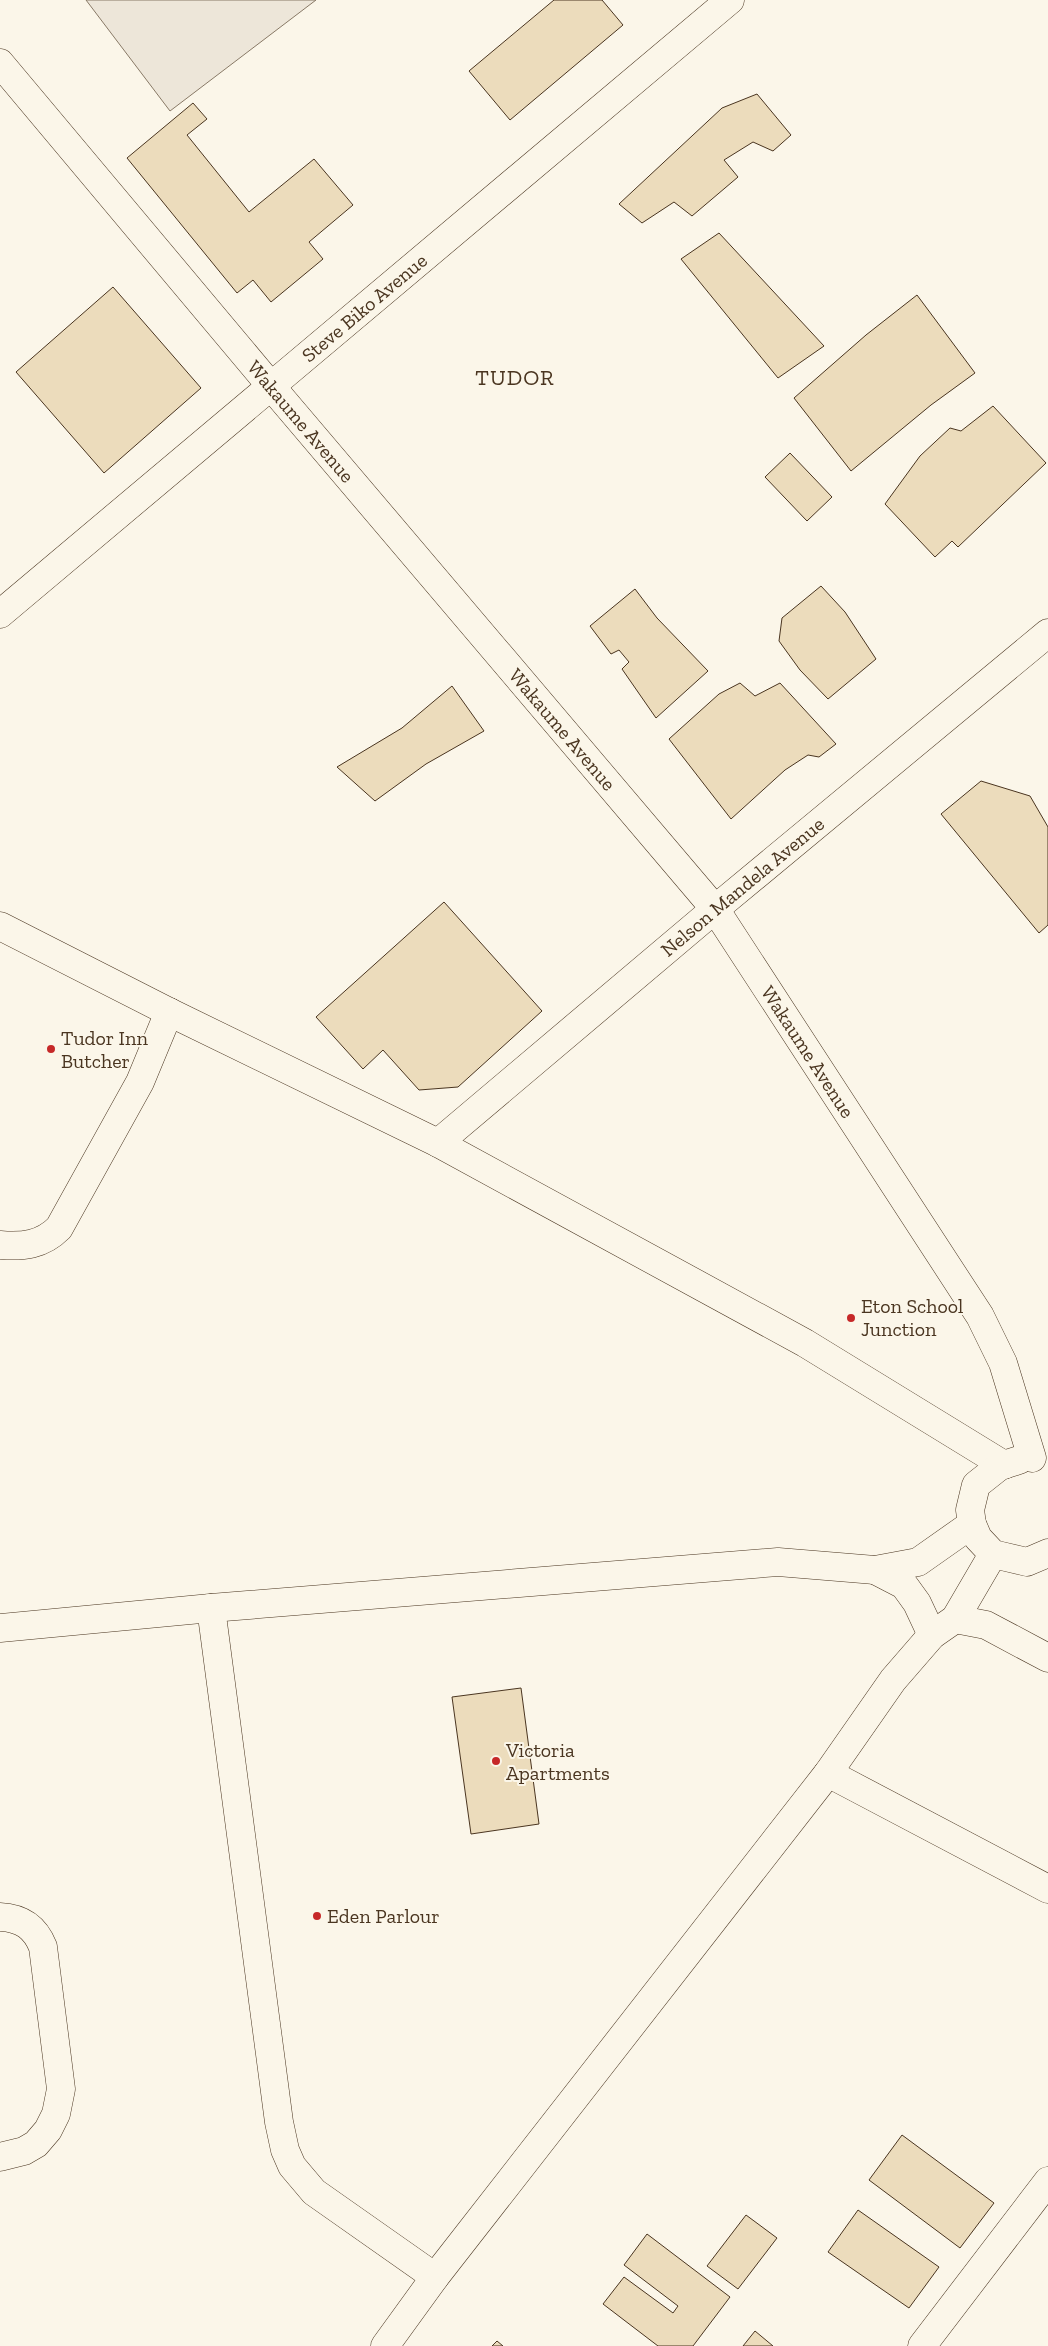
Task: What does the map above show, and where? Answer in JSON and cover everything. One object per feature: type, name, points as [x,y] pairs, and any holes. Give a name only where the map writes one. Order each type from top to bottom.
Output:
[{"type":"street","name":"Steve Biko Avenue","points":[[0,614],[730,0]]},
{"type":"street","name":"Wakaume Avenue","points":[[0,63],[270,385],[715,909],[980,1316],[1004,1363],[1040,1458]]},
{"type":"street","name":"Nelson Mandela Avenue","points":[[438,1143],[715,909],[1048,633]]},
{"type":"street","points":[[0,926],[169,1012],[438,1143],[805,1343],[1004,1465]]},
{"type":"street","points":[[0,1246],[19,1247],[32,1244],[51,1236],[59,1228],[140,1082],[169,1012]]},
{"type":"street","points":[[1040,1458],[1004,1465],[989,1473],[976,1485],[970,1510],[972,1524],[978,1538],[993,1554],[1027,1562],[1048,1553]]},
{"type":"street","points":[[0,1628],[211,1608],[778,1562],[875,1570],[918,1562],[972,1524]]},
{"type":"street","points":[[384,2346],[435,2277],[828,1773],[893,1680],[932,1635],[955,1619],[993,1554]]},
{"type":"street","points":[[875,1570],[904,1585],[917,1603],[932,1635]]},
{"type":"street","points":[[211,1608],[279,2122],[285,2150],[292,2166],[314,2192],[435,2277]]},
{"type":"street","points":[[955,1619],[986,1625],[1048,1658]]},
{"type":"street","points":[[828,1773],[1048,1889]]},
{"type":"street","points":[[0,1917],[28,1924],[38,1934],[43,1948],[61,2089],[56,2114],[48,2130],[36,2144],[24,2151],[0,2157]]},
{"type":"street","points":[[922,2346],[1048,2181]]},
{"type":"shaded area","points":[[86,0],[316,0],[170,111]]},
{"type":"building","points":[[554,0],[602,0],[623,25],[510,120],[469,71]]},
{"type":"building","points":[[757,94],[791,135],[773,151],[753,142],[724,160],[738,177],[692,216],[674,202],[642,223],[619,204],[722,108]]},
{"type":"building","points":[[193,103],[207,119],[187,135],[249,212],[314,159],[353,205],[309,242],[323,259],[271,302],[253,280],[237,293],[127,158]]},
{"type":"building","points":[[719,233],[824,346],[778,378],[681,259]]},
{"type":"building","points":[[113,287],[201,388],[104,473],[16,372]]},
{"type":"building","points":[[917,295],[975,373],[931,405],[851,471],[794,398],[866,335]]},
{"type":"building","points":[[993,406],[1046,463],[958,547],[952,541],[935,557],[885,504],[920,456],[950,428],[961,431]]},
{"type":"building","points":[[790,453],[832,497],[807,521],[765,477]]},
{"type":"building","points":[[821,586],[845,612],[876,659],[828,699],[800,670],[779,641],[782,618]]},
{"type":"building","points":[[635,589],[657,618],[708,671],[656,718],[622,669],[629,662],[619,650],[611,654],[590,626]]},
{"type":"building","points":[[740,683],[755,696],[780,683],[836,744],[819,757],[808,755],[785,770],[731,819],[669,739],[719,694]]},
{"type":"building","points":[[452,686],[484,731],[426,764],[375,801],[337,767],[402,728]]},
{"type":"building","points":[[981,781],[1030,796],[1048,827],[1048,925],[1039,933],[941,814]]},
{"type":"building","points":[[444,902],[542,1011],[458,1087],[419,1090],[383,1050],[363,1069],[316,1017]]},
{"type":"building","name":"Victoria Apartments","points":[[521,1688],[539,1824],[471,1834],[452,1697]]},
{"type":"building","points":[[902,2135],[994,2203],[960,2248],[869,2180]]},
{"type":"building","points":[[858,2210],[939,2267],[909,2308],[828,2252]]},
{"type":"building","points":[[746,2215],[777,2238],[738,2289],[707,2266]]},
{"type":"building","points":[[647,2234],[730,2297],[693,2346],[658,2346],[603,2304],[624,2277],[673,2313],[678,2306],[624,2265]]},
{"type":"building","points":[[755,2331],[773,2346],[743,2346]]},
{"type":"building","points":[[497,2341],[503,2346],[492,2346]]},
{"type":"place","name":"Tudor Inn Butcher","points":[[51,1049]]},
{"type":"place","name":"Eton School Junction","points":[[851,1318]]},
{"type":"place","name":"Victoria Apartments","points":[[496,1761]]},
{"type":"place","name":"Eden Parlour","points":[[317,1916]]},
{"type":"district","name":"TUDOR","points":[[515,377]]}]
